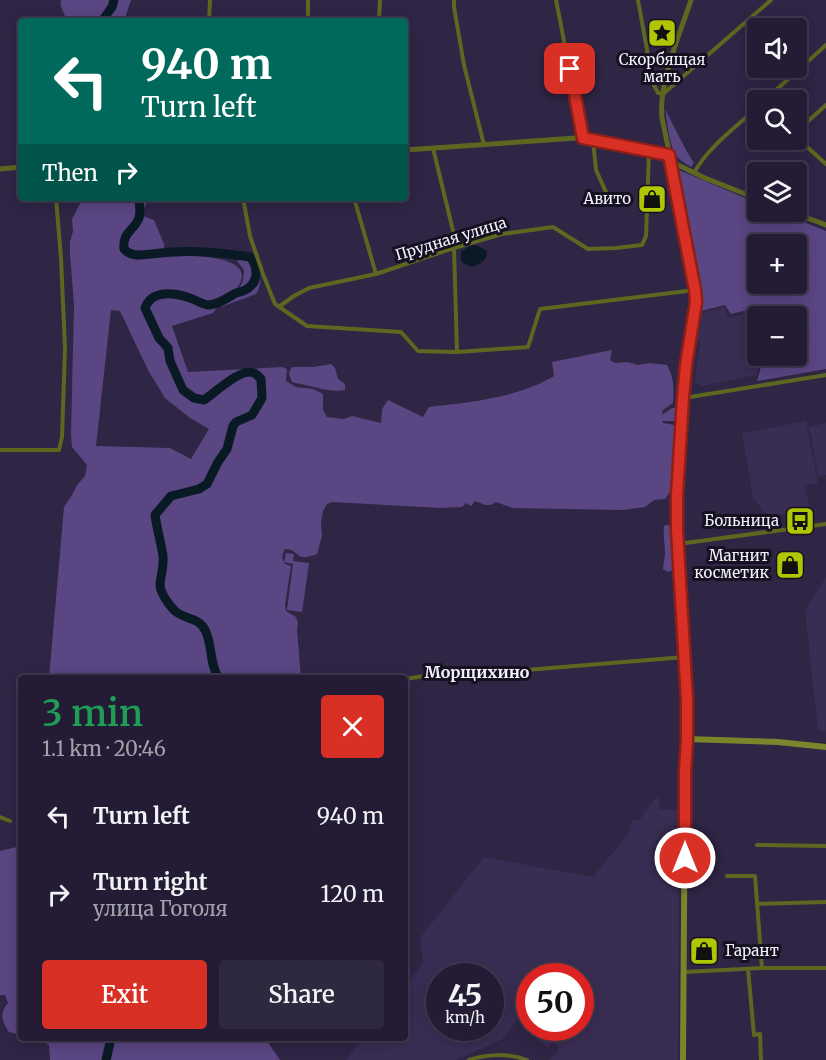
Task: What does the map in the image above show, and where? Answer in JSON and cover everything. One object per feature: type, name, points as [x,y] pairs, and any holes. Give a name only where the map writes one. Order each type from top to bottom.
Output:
[{"type":"main road","points":[[683,1060],[687,739],[777,742],[826,747]]},
{"type":"street","points":[[209,18],[210,0]]},
{"type":"street","points":[[308,0],[308,18]]},
{"type":"street","points":[[379,18],[380,0]]},
{"type":"street","points":[[454,0],[464,65],[484,145]]},
{"type":"street","points":[[549,0],[556,0],[583,138]]},
{"type":"street","points":[[638,0],[653,84],[658,93],[663,94]]},
{"type":"street","points":[[687,739],[686,657],[677,495],[686,365],[696,302],[661,104],[669,68],[691,0]]},
{"type":"street","points":[[663,94],[771,0]]},
{"type":"street","points":[[776,90],[826,45]]},
{"type":"street","points":[[807,123],[826,105]]},
{"type":"street","points":[[694,173],[712,149],[747,117]]},
{"type":"street","points":[[408,150],[583,138],[669,155]]},
{"type":"street","points":[[593,140],[596,170],[606,192]]},
{"type":"street","points":[[807,145],[826,164]]},
{"type":"street","points":[[433,148],[455,239],[457,352]]},
{"type":"street","name":"Прудная улица","points":[[280,306],[309,288],[376,274],[502,234],[553,227],[588,249],[642,245],[646,236],[649,151]]},
{"type":"street","points":[[671,164],[676,164],[747,195]]},
{"type":"street","points":[[0,169],[18,167]]},
{"type":"street","points":[[0,450],[59,450],[62,437],[65,349],[56,201]]},
{"type":"street","points":[[244,201],[250,236],[275,304],[307,326],[401,332],[418,351],[457,352],[528,347],[540,309],[695,290]]},
{"type":"street","points":[[355,201],[376,274]]},
{"type":"street","points":[[807,218],[826,225]]},
{"type":"street","points":[[683,398],[826,375]]},
{"type":"street","points":[[678,543],[826,524]]},
{"type":"street","points":[[408,679],[686,657]]},
{"type":"street","points":[[0,818],[10,821]]},
{"type":"street","points":[[756,845],[826,846]]},
{"type":"street","points":[[727,876],[755,876],[762,968]]},
{"type":"street","points":[[757,904],[826,902]]},
{"type":"street","points":[[684,972],[762,968],[826,968]]},
{"type":"street","points":[[748,969],[754,1035],[760,1034],[761,1060]]},
{"type":"street","points":[[469,1060],[485,1056],[514,1055],[527,1060]]},
{"type":"shaded area","points":[[61,0],[131,0],[125,18],[65,18]]},
{"type":"shaded area","points":[[665,109],[694,163],[691,167],[675,154]]},
{"type":"shaded area","points":[[679,170],[747,199],[747,222],[804,222],[826,231],[826,369],[757,381],[761,366],[807,366],[807,306],[747,306],[747,310],[731,314],[725,305],[701,311],[702,288]]},
{"type":"shaded area","points":[[81,201],[147,201],[143,216],[154,220],[164,244],[164,250],[173,256],[209,257],[231,263],[239,268],[242,275],[239,285],[226,294],[222,300],[241,286],[244,270],[237,261],[245,254],[260,272],[260,283],[256,294],[221,307],[221,302],[213,313],[172,326],[188,372],[282,367],[287,369],[286,381],[296,387],[313,389],[323,394],[323,410],[327,417],[344,419],[352,416],[381,423],[382,409],[388,400],[423,417],[429,407],[493,398],[540,383],[554,376],[552,362],[612,350],[610,360],[615,363],[667,365],[673,384],[673,403],[663,410],[662,415],[672,408],[675,408],[677,413],[675,421],[663,421],[662,419],[663,423],[675,425],[670,492],[665,499],[654,500],[645,507],[623,510],[513,508],[496,502],[488,505],[475,501],[471,506],[466,503],[462,507],[440,508],[332,502],[327,504],[323,511],[322,536],[317,554],[301,557],[294,551],[285,549],[283,555],[285,564],[291,566],[285,605],[286,611],[296,617],[298,623],[301,675],[49,675],[64,507],[85,476],[87,465],[72,447],[71,435],[74,305],[70,242],[73,231],[72,219]],"holes":[[[111,310],[120,311],[148,370],[165,398],[190,418],[209,429],[191,459],[170,448],[96,446]]]},
{"type":"shaded area","points":[[725,307],[728,318],[747,313],[747,366],[759,366],[757,375],[702,386],[695,382],[701,313]]},
{"type":"shaded area","points":[[331,364],[335,368],[338,379],[345,384],[345,390],[326,390],[295,383],[292,382],[289,374],[291,368],[294,367]]},
{"type":"shaded area","points":[[806,421],[818,483],[805,486],[810,510],[768,516],[753,498],[742,433]]},
{"type":"shaded area","points":[[826,423],[826,475],[818,476],[809,427]]},
{"type":"shaded area","points":[[669,525],[673,539],[673,570],[668,572],[663,569],[664,526]]},
{"type":"shaded area","points":[[286,553],[294,554],[293,561],[309,563],[302,612],[287,610],[293,564],[284,562]]},
{"type":"shaded area","points":[[826,577],[826,731],[818,730],[805,610]]},
{"type":"shaded area","points":[[656,797],[660,800],[659,809],[679,810],[678,1060],[549,1060],[559,1051],[557,1046],[553,1042],[547,1048],[539,1041],[594,1041],[594,963],[516,963],[516,1021],[504,1036],[504,963],[426,963],[426,1041],[499,1041],[456,1060],[346,1060],[361,1041],[408,1041],[408,982],[423,963],[420,938],[484,857],[593,877],[628,834],[632,820],[640,819]]},
{"type":"shaded area","points":[[18,847],[18,1034],[9,1032],[6,1028],[3,1013],[8,1003],[5,995],[0,995],[0,851]]},
{"type":"shaded area","points":[[46,1041],[267,1041],[280,1060],[111,1060],[112,1049],[103,1060],[50,1060]]},
{"type":"water","points":[[476,245],[487,251],[486,258],[472,267],[464,264],[461,260],[461,252]]},
{"type":"waterway","points":[[104,18],[114,0]]},
{"type":"waterway","points":[[139,201],[139,218],[124,243],[124,249],[127,252],[140,255],[200,252],[250,257],[256,269],[251,286],[218,303],[208,305],[184,296],[164,294],[153,298],[145,308],[159,338],[168,348],[170,361],[183,390],[194,398],[204,400],[235,377],[249,372],[261,379],[262,398],[252,415],[236,422],[233,426],[227,449],[207,484],[199,489],[171,496],[155,515],[163,556],[160,584],[162,591],[175,611],[202,626],[207,636],[217,675]]},
{"type":"waterway","points":[[106,1060],[110,1041]]},
{"type":"place","name":"Скорбящая мать","points":[[662,33]]},
{"type":"place","name":"Авито","points":[[652,199]]},
{"type":"place","name":"Больница","points":[[800,521]]},
{"type":"place","name":"Магнит косметик","points":[[790,565]]},
{"type":"place","name":"Гарант","points":[[704,951]]},
{"type":"district","name":"Морщихино","points":[[477,672]]},
{"type":"route","points":[[570,69],[583,138],[669,155],[695,290],[696,302],[683,398],[677,495],[687,700],[685,858]]}]
